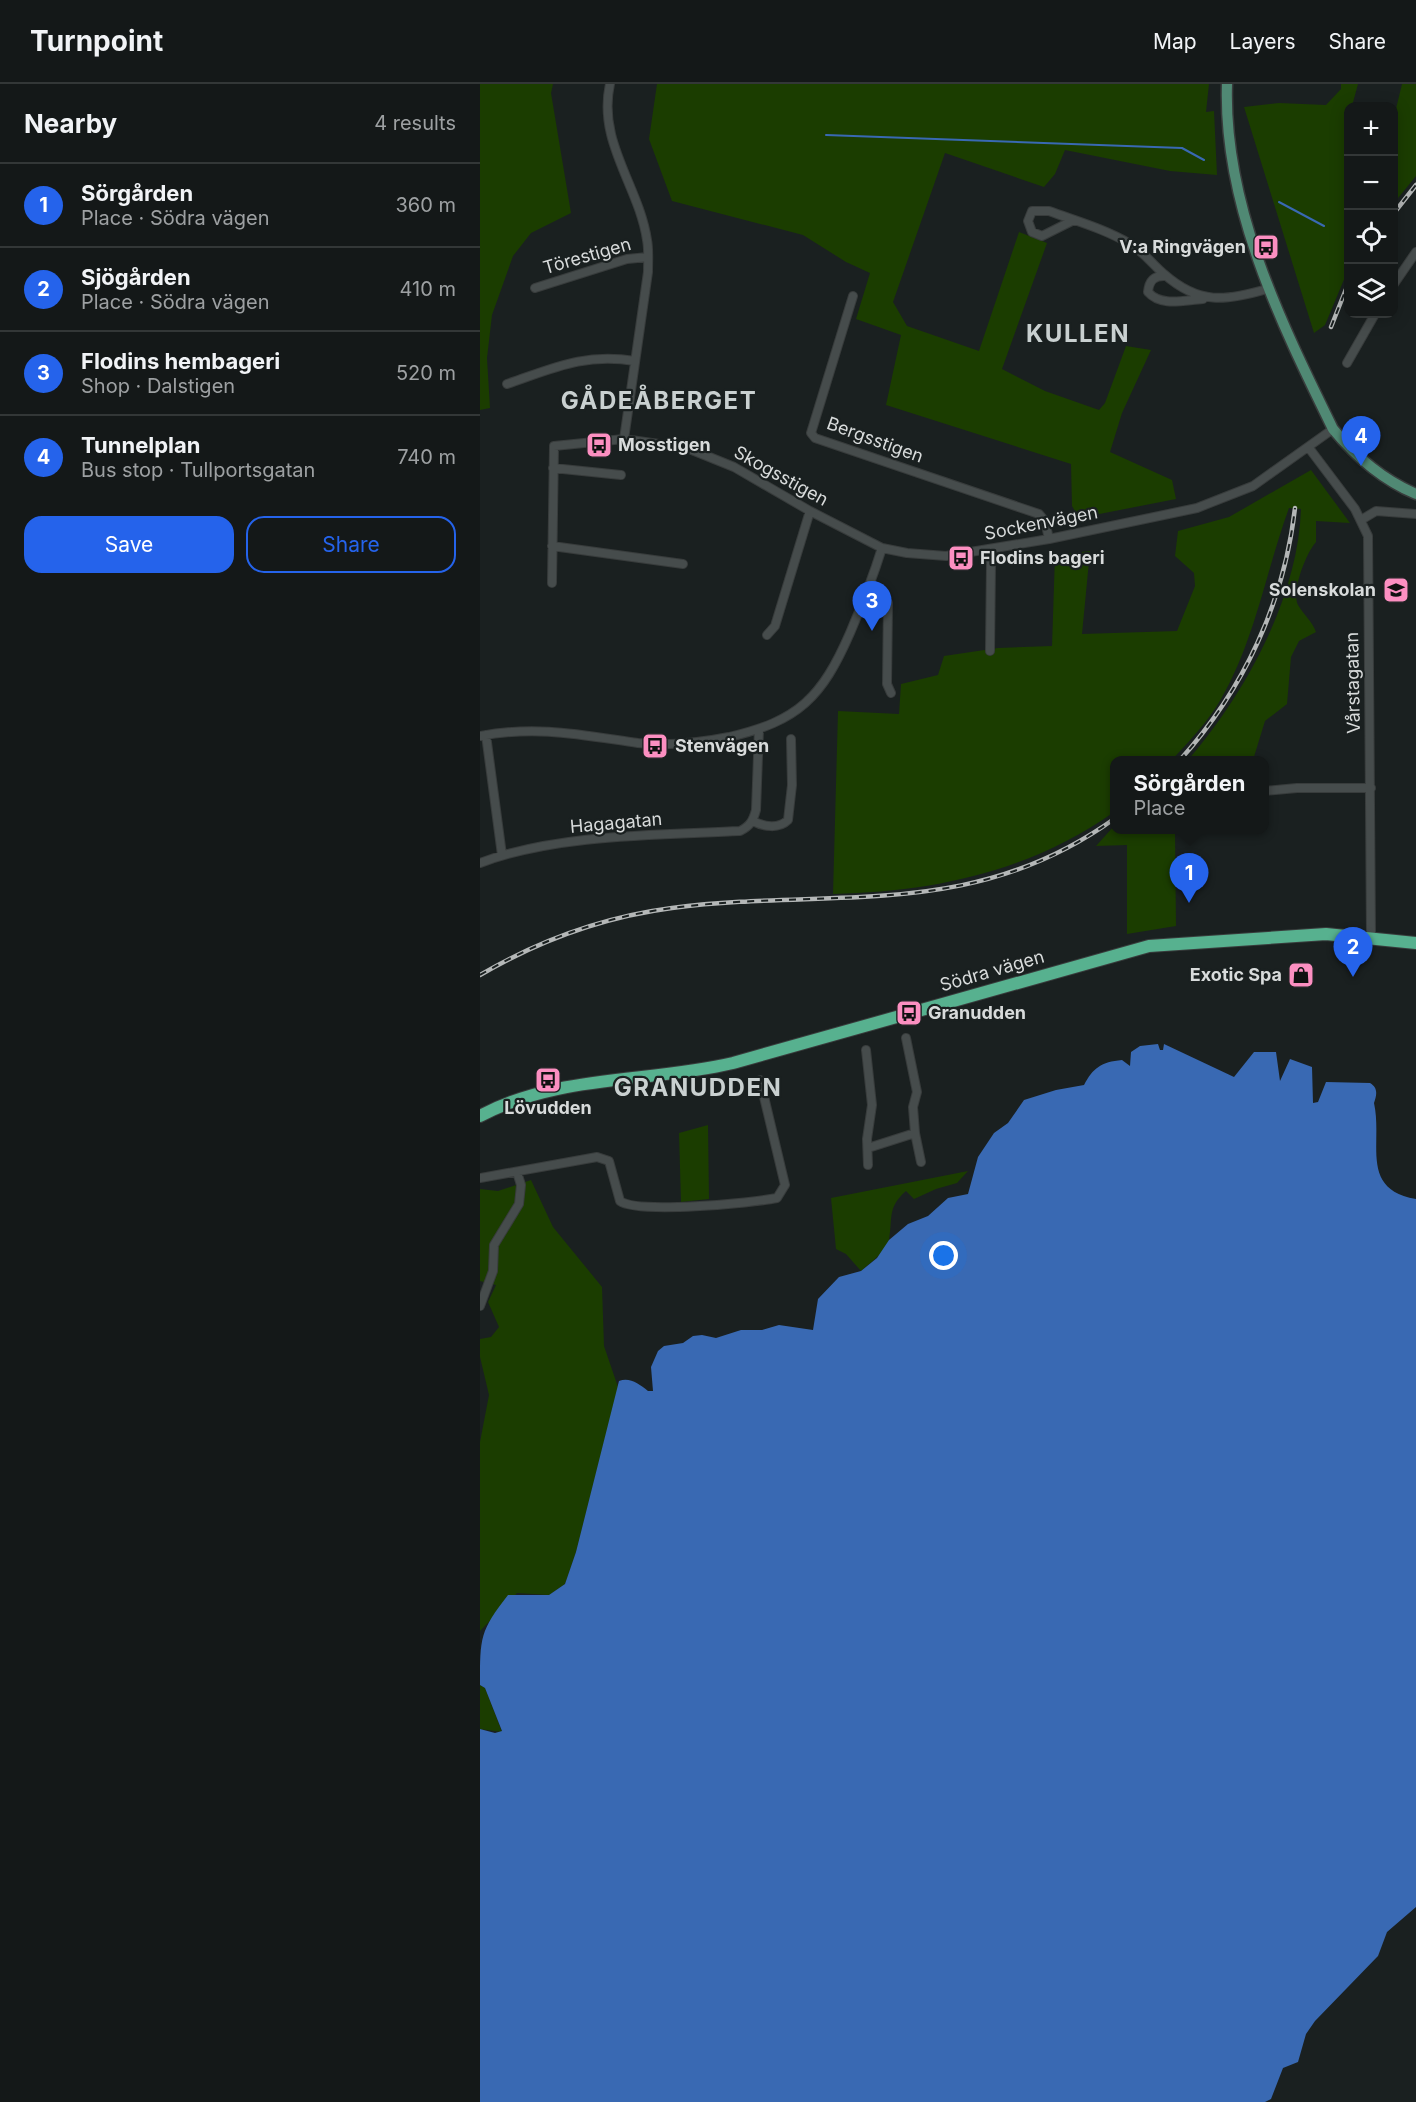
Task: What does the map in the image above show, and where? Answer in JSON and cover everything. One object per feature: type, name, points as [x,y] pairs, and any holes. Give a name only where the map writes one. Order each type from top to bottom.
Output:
[{"type":"highway","name":"Södra vägen","points":[[480,1116],[515,1099],[561,1087],[674,1075],[733,1063],[1149,946],[1326,934],[1416,943]]},
{"type":"main road","points":[[1227,84],[1226,114],[1233,169],[1267,289],[1333,429],[1352,450],[1387,480],[1416,494]]},
{"type":"street","points":[[552,583],[554,446],[624,439],[648,272],[647,239],[609,124],[610,84]]},
{"type":"street","points":[[1074,220],[1042,236],[1032,232],[1028,221],[1032,212],[1039,209],[1074,220],[1128,243],[1140,250],[1166,276],[1194,294],[1207,298]]},
{"type":"street","points":[[1398,278],[1416,252]]},
{"type":"street","name":"Törestigen","points":[[535,288],[627,259],[648,257]]},
{"type":"street","points":[[1166,276],[1157,276],[1152,280],[1148,292],[1162,302],[1238,297],[1267,289]]},
{"type":"street","name":"Bergsstigen","points":[[853,296],[811,433],[815,438],[1039,514],[1046,521],[1049,538]]},
{"type":"street","points":[[1347,363],[1373,318]]},
{"type":"street","points":[[507,384],[590,358],[608,357],[635,361]]},
{"type":"street","name":"Sockenvägen","points":[[882,548],[927,556],[965,555],[1197,508],[1253,486],[1333,429]]},
{"type":"street","name":"Skogsstigen","points":[[624,439],[674,445],[710,456],[734,467],[810,512],[882,548]]},
{"type":"street","name":"Vårstagatan","points":[[1309,448],[1361,520],[1368,536],[1371,937]]},
{"type":"street","points":[[553,468],[621,475]]},
{"type":"street","points":[[1361,520],[1376,511],[1416,514]]},
{"type":"street","points":[[766,635],[775,626],[810,512]]},
{"type":"street","points":[[552,546],[682,564]]},
{"type":"street","points":[[502,855],[483,735],[537,729],[640,743],[686,744],[759,729],[789,715],[828,680],[869,590],[882,548]]},
{"type":"street","points":[[988,550],[991,563],[990,651]]},
{"type":"street","points":[[869,590],[885,598],[888,603],[887,684],[891,693]]},
{"type":"street","points":[[753,821],[759,729]]},
{"type":"street","name":"Hagagatan","points":[[480,863],[502,855],[598,840],[740,831],[753,821],[760,825],[777,826],[788,820],[792,785],[791,739]]},
{"type":"street","points":[[1269,791],[1297,788],[1371,788]]},
{"type":"street","points":[[906,1038],[917,1092],[913,1107],[921,1162]]},
{"type":"street","points":[[866,1050],[872,1105],[867,1148],[868,1164]]},
{"type":"street","points":[[480,1178],[564,1162],[604,1158],[611,1167],[620,1201],[633,1207],[679,1206],[777,1198],[784,1185],[759,1080]]},
{"type":"street","points":[[867,1148],[915,1133]]},
{"type":"street","points":[[480,1306],[493,1271],[494,1245],[519,1204],[521,1185],[517,1172]]},
{"type":"green space","points":[[480,84],[553,84],[551,93],[571,213],[531,233],[513,256],[492,315],[487,358],[490,408],[480,410]]},
{"type":"green space","points":[[657,84],[1209,84],[1206,112],[1214,111],[1217,175],[1170,171],[1065,150],[1055,174],[1044,187],[945,153],[893,302],[907,326],[979,351],[1019,232],[1047,243],[1002,369],[1045,391],[1099,410],[1105,403],[1126,346],[1151,350],[1122,413],[1110,452],[1172,480],[1176,499],[1079,518],[1072,506],[1071,464],[886,405],[901,335],[856,319],[870,273],[846,262],[803,235],[672,201],[649,139]]},
{"type":"green space","points":[[1341,84],[1358,84],[1353,102],[1344,102],[1344,280],[1325,325],[1314,333],[1244,107],[1279,103],[1326,105],[1341,89]]},
{"type":"green space","points":[[1402,84],[1416,84],[1416,176],[1398,198],[1398,102]]},
{"type":"green space","points":[[1311,470],[1350,523],[1316,521],[1316,542],[1301,573],[1296,599],[1316,632],[1299,641],[1291,657],[1287,704],[1265,721],[1254,756],[1191,756],[1229,705],[1265,643],[1290,576],[1298,543],[1301,509],[1289,508],[1243,653],[1216,707],[1176,756],[1110,756],[1110,814],[1049,849],[980,874],[908,889],[833,894],[838,711],[899,714],[901,684],[938,675],[944,656],[998,648],[1052,646],[1055,555],[1090,551],[1082,634],[1177,631],[1195,586],[1194,573],[1175,556],[1178,531],[1229,517]]},
{"type":"green space","points":[[1110,830],[1110,834],[1175,834],[1176,926],[1127,934],[1127,845],[1096,846]]},
{"type":"green space","points":[[708,1125],[709,1199],[681,1202],[679,1133]]},
{"type":"green space","points":[[968,1171],[957,1183],[914,1199],[906,1191],[893,1208],[888,1243],[878,1256],[861,1271],[846,1254],[836,1249],[831,1198]]},
{"type":"green space","points":[[531,1180],[553,1227],[602,1287],[604,1346],[618,1387],[576,1552],[565,1584],[549,1595],[517,1593],[480,1631],[480,1442],[489,1395],[480,1357],[480,1339],[491,1337],[499,1327],[488,1302],[496,1285],[480,1281],[480,1189],[498,1191]]},
{"type":"green space","points":[[480,1685],[485,1688],[502,1732],[480,1729]]},
{"type":"water","points":[[1158,1044],[1160,1050],[1163,1050],[1164,1044],[1234,1077],[1254,1052],[1276,1052],[1280,1081],[1290,1059],[1312,1067],[1313,1103],[1318,1102],[1326,1082],[1370,1083],[1376,1092],[1374,1103],[1376,1148],[1380,1175],[1398,1194],[1416,1199],[1416,1907],[1387,1932],[1378,1956],[1315,2021],[1306,2034],[1298,2062],[1283,2068],[1271,2099],[1265,2102],[480,2102],[480,1729],[495,1733],[502,1731],[485,1688],[480,1685],[481,1645],[487,1627],[508,1595],[549,1595],[565,1584],[576,1552],[619,1381],[631,1381],[648,1391],[653,1391],[651,1367],[658,1351],[664,1346],[683,1343],[693,1336],[716,1338],[741,1330],[762,1330],[779,1325],[813,1330],[818,1299],[839,1277],[861,1271],[877,1258],[889,1240],[908,1224],[928,1216],[948,1198],[968,1194],[978,1157],[994,1133],[1008,1123],[1024,1100],[1056,1090],[1084,1085],[1094,1070],[1108,1062],[1122,1060],[1130,1066],[1131,1052],[1140,1046]]},
{"type":"waterway","points":[[826,135],[1182,148],[1204,160]]},
{"type":"waterway","points":[[1279,202],[1324,226]]},
{"type":"railway","points":[[1396,210],[1416,185]]},
{"type":"railway","points":[[1331,327],[1344,294]]},
{"type":"railway","points":[[1183,756],[1223,704],[1242,674],[1257,643],[1271,611],[1281,577],[1290,543],[1295,508]]},
{"type":"railway","points":[[480,975],[549,941],[597,924],[646,912],[731,902],[845,898],[953,887],[1007,873],[1060,852],[1110,821]]},
{"type":"place","name":"V:a Ringvägen","points":[[1266,247]]},
{"type":"place","name":"Mosstigen","points":[[599,445]]},
{"type":"place","name":"Tunnelplan","points":[[1361,466]]},
{"type":"place","name":"Flodins bageri","points":[[961,558]]},
{"type":"place","name":"Solenskolan","points":[[1396,590]]},
{"type":"place","name":"Flodins hembageri","points":[[872,631]]},
{"type":"place","name":"Stenvägen","points":[[655,746]]},
{"type":"place","name":"Sörgården","points":[[1189,903]]},
{"type":"place","name":"Exotic Spa","points":[[1301,975]]},
{"type":"place","name":"Sjögården","points":[[1353,977]]},
{"type":"place","name":"Granudden","points":[[909,1013]]},
{"type":"place","name":"Lövudden","points":[[548,1080]]},
{"type":"district","name":"KULLEN","points":[[1078,334]]},
{"type":"district","name":"GÅDEÅBERGET","points":[[659,401]]},
{"type":"district","name":"GRANUDDEN","points":[[698,1088]]}]
